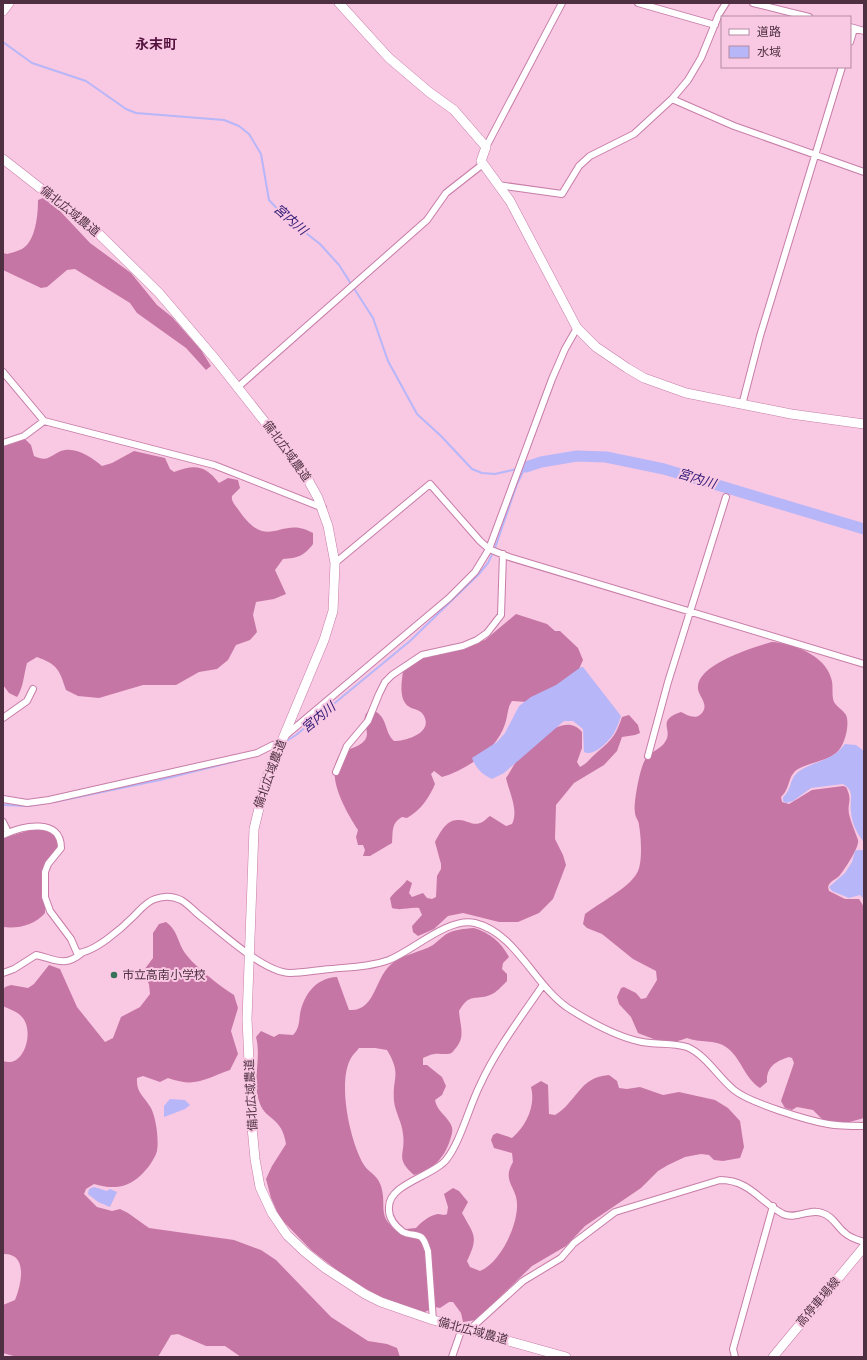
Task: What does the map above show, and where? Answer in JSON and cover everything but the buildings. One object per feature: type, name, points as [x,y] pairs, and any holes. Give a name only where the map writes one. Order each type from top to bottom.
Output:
[{"type":"street","points":[[3,11],[9,3]]},
{"type":"street","points":[[339,3],[389,58],[429,92],[454,110],[486,147]]},
{"type":"street","points":[[562,3],[486,147],[481,161],[510,201],[577,328],[596,347],[644,378],[686,393],[791,414],[864,424]]},
{"type":"street","points":[[638,3],[715,26]]},
{"type":"street","points":[[498,185],[562,194],[579,166],[590,156],[634,134],[672,99],[688,80],[701,58],[719,14],[726,3]]},
{"type":"street","points":[[753,3],[805,16]]},
{"type":"street","points":[[852,28],[864,31]]},
{"type":"street","points":[[742,405],[760,336],[842,68]]},
{"type":"street","points":[[672,99],[734,126],[864,172]]},
{"type":"street","name":"備北広域農道","points":[[3,159],[63,205],[122,256],[174,310],[238,387],[302,469],[323,508],[332,541],[335,563],[333,611],[324,640],[278,744],[261,796],[254,829],[247,1019],[252,1127],[255,1159],[260,1187],[272,1213],[287,1235],[325,1268],[364,1294],[381,1302],[433,1320],[566,1357]]},
{"type":"street","points":[[238,387],[427,220],[446,193],[483,164]]},
{"type":"street","points":[[3,799],[27,803],[49,800],[257,753],[278,744],[449,598],[475,572],[489,549],[552,379],[565,349],[577,328]]},
{"type":"street","points":[[3,372],[44,422],[214,465],[323,508]]},
{"type":"street","points":[[3,443],[24,436],[44,422]]},
{"type":"street","points":[[335,563],[430,484],[489,549],[864,664]]},
{"type":"street","points":[[648,756],[668,682],[726,497]]},
{"type":"street","points":[[336,772],[348,746],[368,721],[385,682],[392,675],[422,655],[463,646],[477,640],[487,633],[501,615],[503,554]]},
{"type":"street","points":[[3,718],[27,701],[33,689]]},
{"type":"street","points":[[3,822],[5,834],[43,826],[51,827],[58,834],[61,848],[48,864],[45,872],[45,897],[50,911],[73,942],[75,951],[82,953]]},
{"type":"street","points":[[3,973],[14,969],[36,955],[65,962],[71,961],[122,927],[150,901],[170,897],[187,904],[273,970],[289,973],[366,966],[388,960],[447,927],[461,923],[474,923],[492,929],[504,938],[543,985],[566,1007],[618,1035],[644,1042],[667,1043],[688,1048],[698,1054],[726,1084],[751,1100],[829,1124],[864,1126]]},
{"type":"street","points":[[433,1320],[428,1251],[425,1243],[421,1237],[404,1232],[394,1223],[389,1216],[388,1205],[391,1198],[402,1187],[445,1161],[452,1150],[480,1085],[543,985]]},
{"type":"street","points":[[452,1357],[466,1329],[524,1281],[561,1258],[574,1243],[615,1212],[720,1180],[731,1180],[744,1185],[784,1214],[795,1216],[817,1212],[823,1213],[835,1221],[845,1234],[864,1246]]},
{"type":"street","points":[[735,1357],[733,1349],[773,1206]]},
{"type":"street","name":"高停車場線","points":[[773,1357],[864,1246]]},
{"type":"shaded area","points":[[43,198],[60,211],[90,243],[131,273],[157,305],[172,317],[201,350],[211,366],[206,370],[186,348],[137,313],[130,303],[75,269],[67,270],[47,287],[41,288],[3,270],[3,253],[13,253],[22,249],[30,240],[37,220],[38,200]]},
{"type":"shaded area","points":[[25,439],[31,445],[34,456],[44,459],[61,451],[70,450],[85,454],[102,466],[112,463],[134,451],[165,458],[170,469],[174,472],[181,469],[194,467],[209,473],[219,483],[228,478],[238,480],[240,488],[232,496],[232,500],[250,524],[259,530],[267,532],[292,527],[302,528],[313,533],[313,544],[300,556],[283,559],[275,570],[286,594],[274,599],[256,602],[253,615],[257,632],[250,640],[236,645],[228,660],[217,669],[199,672],[176,685],[143,685],[99,698],[78,696],[66,690],[59,672],[54,665],[37,657],[27,663],[22,686],[17,697],[9,693],[3,685],[3,446]]},
{"type":"shaded area","points":[[516,614],[547,624],[555,631],[560,631],[578,648],[583,660],[579,669],[559,686],[527,702],[512,701],[509,706],[506,721],[501,733],[488,750],[480,758],[451,774],[442,777],[434,771],[431,774],[435,784],[430,794],[416,811],[407,818],[402,817],[398,819],[393,828],[392,843],[370,856],[363,856],[365,850],[363,845],[358,845],[356,837],[358,830],[348,814],[339,794],[336,784],[335,764],[341,753],[359,745],[365,740],[367,736],[365,721],[366,713],[370,709],[380,715],[388,733],[394,741],[400,741],[418,734],[426,725],[425,719],[420,711],[407,705],[403,699],[401,689],[403,671],[427,655],[485,640]]},
{"type":"shaded area","points":[[772,642],[798,648],[815,657],[822,663],[828,670],[832,681],[834,702],[845,713],[847,719],[846,733],[839,750],[830,757],[798,769],[792,775],[784,794],[781,797],[782,802],[789,804],[812,790],[843,786],[846,787],[849,795],[849,814],[858,840],[855,852],[845,868],[828,887],[829,891],[845,899],[859,899],[864,907],[864,1118],[846,1123],[824,1121],[813,1110],[797,1107],[792,1110],[785,1108],[781,1101],[794,1063],[792,1058],[789,1057],[773,1065],[768,1072],[767,1082],[760,1088],[750,1079],[731,1051],[722,1045],[687,1038],[667,1042],[650,1038],[638,1033],[631,1017],[619,1004],[617,997],[621,988],[624,987],[636,993],[641,999],[646,998],[657,980],[656,971],[633,959],[602,934],[587,928],[583,924],[585,914],[633,879],[639,869],[641,849],[639,824],[635,814],[637,786],[645,760],[663,744],[667,737],[667,722],[669,719],[673,715],[681,712],[696,717],[701,714],[704,704],[698,689],[700,680],[706,672],[715,665],[727,658]]},
{"type":"shaded area","points":[[629,715],[638,725],[640,733],[622,737],[617,751],[604,765],[574,783],[556,805],[555,839],[566,865],[553,899],[539,913],[518,922],[499,922],[463,913],[448,916],[434,929],[418,936],[413,932],[412,926],[422,915],[419,908],[392,908],[390,898],[407,880],[412,883],[409,893],[412,897],[423,893],[427,898],[432,899],[436,897],[437,876],[441,869],[441,864],[435,842],[447,824],[454,820],[459,820],[477,824],[483,822],[490,816],[506,826],[512,824],[514,819],[514,807],[506,778],[514,764],[533,744],[541,737],[558,727],[567,725],[575,726],[582,732],[582,748],[577,762],[580,767],[610,740],[622,717]]},
{"type":"shaded area","points":[[44,828],[56,834],[58,844],[56,851],[45,865],[45,913],[36,921],[20,927],[3,927],[3,838],[34,829]]},
{"type":"shaded area","points":[[166,922],[175,931],[183,950],[192,961],[214,981],[234,995],[238,1008],[231,1031],[238,1054],[230,1070],[200,1081],[186,1082],[168,1078],[160,1082],[143,1076],[137,1078],[139,1091],[151,1108],[157,1129],[158,1141],[156,1154],[145,1171],[135,1180],[124,1186],[118,1187],[106,1187],[94,1184],[86,1189],[84,1194],[97,1207],[112,1211],[120,1209],[149,1228],[234,1240],[261,1250],[276,1260],[331,1317],[368,1341],[387,1344],[397,1348],[400,1357],[241,1357],[225,1346],[206,1346],[178,1334],[171,1335],[158,1357],[17,1357],[3,1353],[3,1305],[15,1300],[21,1279],[21,1271],[20,1264],[17,1259],[11,1255],[3,1254],[3,1061],[10,1062],[17,1059],[22,1054],[27,1039],[27,1031],[26,1023],[22,1017],[16,1012],[3,1006],[3,991],[5,987],[11,985],[28,988],[34,984],[49,965],[60,969],[77,1007],[105,1042],[113,1038],[121,1017],[140,1007],[150,994],[149,984],[145,977],[144,970],[153,958],[153,933],[159,924]]},
{"type":"shaded area","points":[[474,928],[494,939],[506,952],[509,957],[503,963],[502,969],[507,974],[507,981],[492,994],[466,1001],[459,1011],[462,1031],[458,1045],[453,1052],[448,1054],[433,1054],[423,1058],[423,1065],[427,1065],[442,1077],[446,1086],[442,1095],[435,1100],[437,1107],[448,1120],[452,1129],[448,1147],[441,1158],[427,1170],[414,1175],[404,1164],[402,1156],[404,1141],[394,1101],[395,1071],[392,1058],[387,1050],[359,1048],[352,1057],[347,1069],[345,1096],[354,1142],[364,1165],[375,1176],[381,1186],[383,1193],[384,1215],[390,1225],[396,1230],[416,1228],[423,1221],[432,1216],[447,1214],[448,1207],[444,1194],[453,1188],[459,1191],[468,1202],[462,1213],[474,1236],[473,1246],[467,1261],[470,1267],[480,1271],[494,1260],[511,1234],[516,1214],[517,1199],[509,1180],[510,1169],[513,1162],[512,1153],[494,1148],[491,1140],[493,1135],[497,1133],[512,1138],[522,1128],[531,1108],[531,1087],[541,1081],[548,1085],[549,1114],[555,1115],[562,1110],[591,1080],[609,1075],[617,1081],[619,1088],[627,1089],[640,1087],[663,1095],[679,1092],[715,1100],[728,1108],[740,1121],[744,1147],[740,1158],[723,1161],[714,1160],[709,1155],[701,1154],[685,1157],[658,1171],[641,1188],[585,1226],[566,1246],[532,1266],[476,1320],[463,1322],[461,1313],[453,1302],[449,1302],[440,1308],[435,1307],[423,1313],[389,1302],[347,1278],[311,1250],[280,1218],[271,1198],[266,1179],[272,1166],[286,1144],[281,1129],[278,1124],[266,1114],[257,1095],[256,1079],[258,1046],[256,1037],[261,1031],[274,1037],[279,1034],[293,1035],[298,1028],[302,1007],[308,994],[312,988],[323,980],[337,977],[349,1010],[358,1009],[365,1005],[370,999],[382,975],[394,962],[433,945],[445,935],[452,932]]},
{"type":"water","points":[[583,667],[621,716],[615,732],[607,742],[591,753],[584,752],[583,729],[573,721],[564,721],[504,773],[492,779],[482,773],[475,765],[472,758],[497,742],[505,733],[519,706],[531,697],[556,685]]},
{"type":"water","points":[[845,744],[856,745],[864,751],[864,841],[856,831],[853,824],[851,793],[843,784],[811,788],[793,801],[786,803],[783,801],[783,797],[788,791],[794,776],[797,773],[834,755]]},
{"type":"water","points":[[864,850],[864,899],[860,895],[849,898],[832,891],[829,887],[845,873],[852,862],[855,851]]},
{"type":"water","points":[[170,1099],[185,1100],[190,1105],[185,1109],[164,1117],[164,1106]]},
{"type":"water","points":[[94,1187],[107,1191],[110,1189],[117,1192],[110,1207],[98,1202],[88,1194],[89,1189]]},
{"type":"waterway","name":"宮内川","points":[[3,42],[32,63],[86,81],[126,109],[136,113],[224,120],[239,126],[249,134],[261,154],[269,200],[282,214],[320,244],[339,265],[373,318],[388,361],[417,414],[441,436],[472,469],[482,473],[495,474],[526,467]]},
{"type":"waterway","name":"宮内川","points":[[526,467],[541,462],[577,456],[606,457],[664,469],[864,529]]},
{"type":"waterway","name":"宮内川","points":[[285,742],[296,735],[410,641],[478,575],[488,563],[495,548],[517,484],[525,468]]},
{"type":"waterway","name":"宮内川","points":[[54,802],[160,780],[240,760]]},
{"type":"waterway","name":"宮内川","points":[[3,805],[29,806],[45,803]]},
{"type":"place","name":"市立高南小学校","points":[[114,975]]},
{"type":"district","name":"永末町","points":[[156,44]]}]
